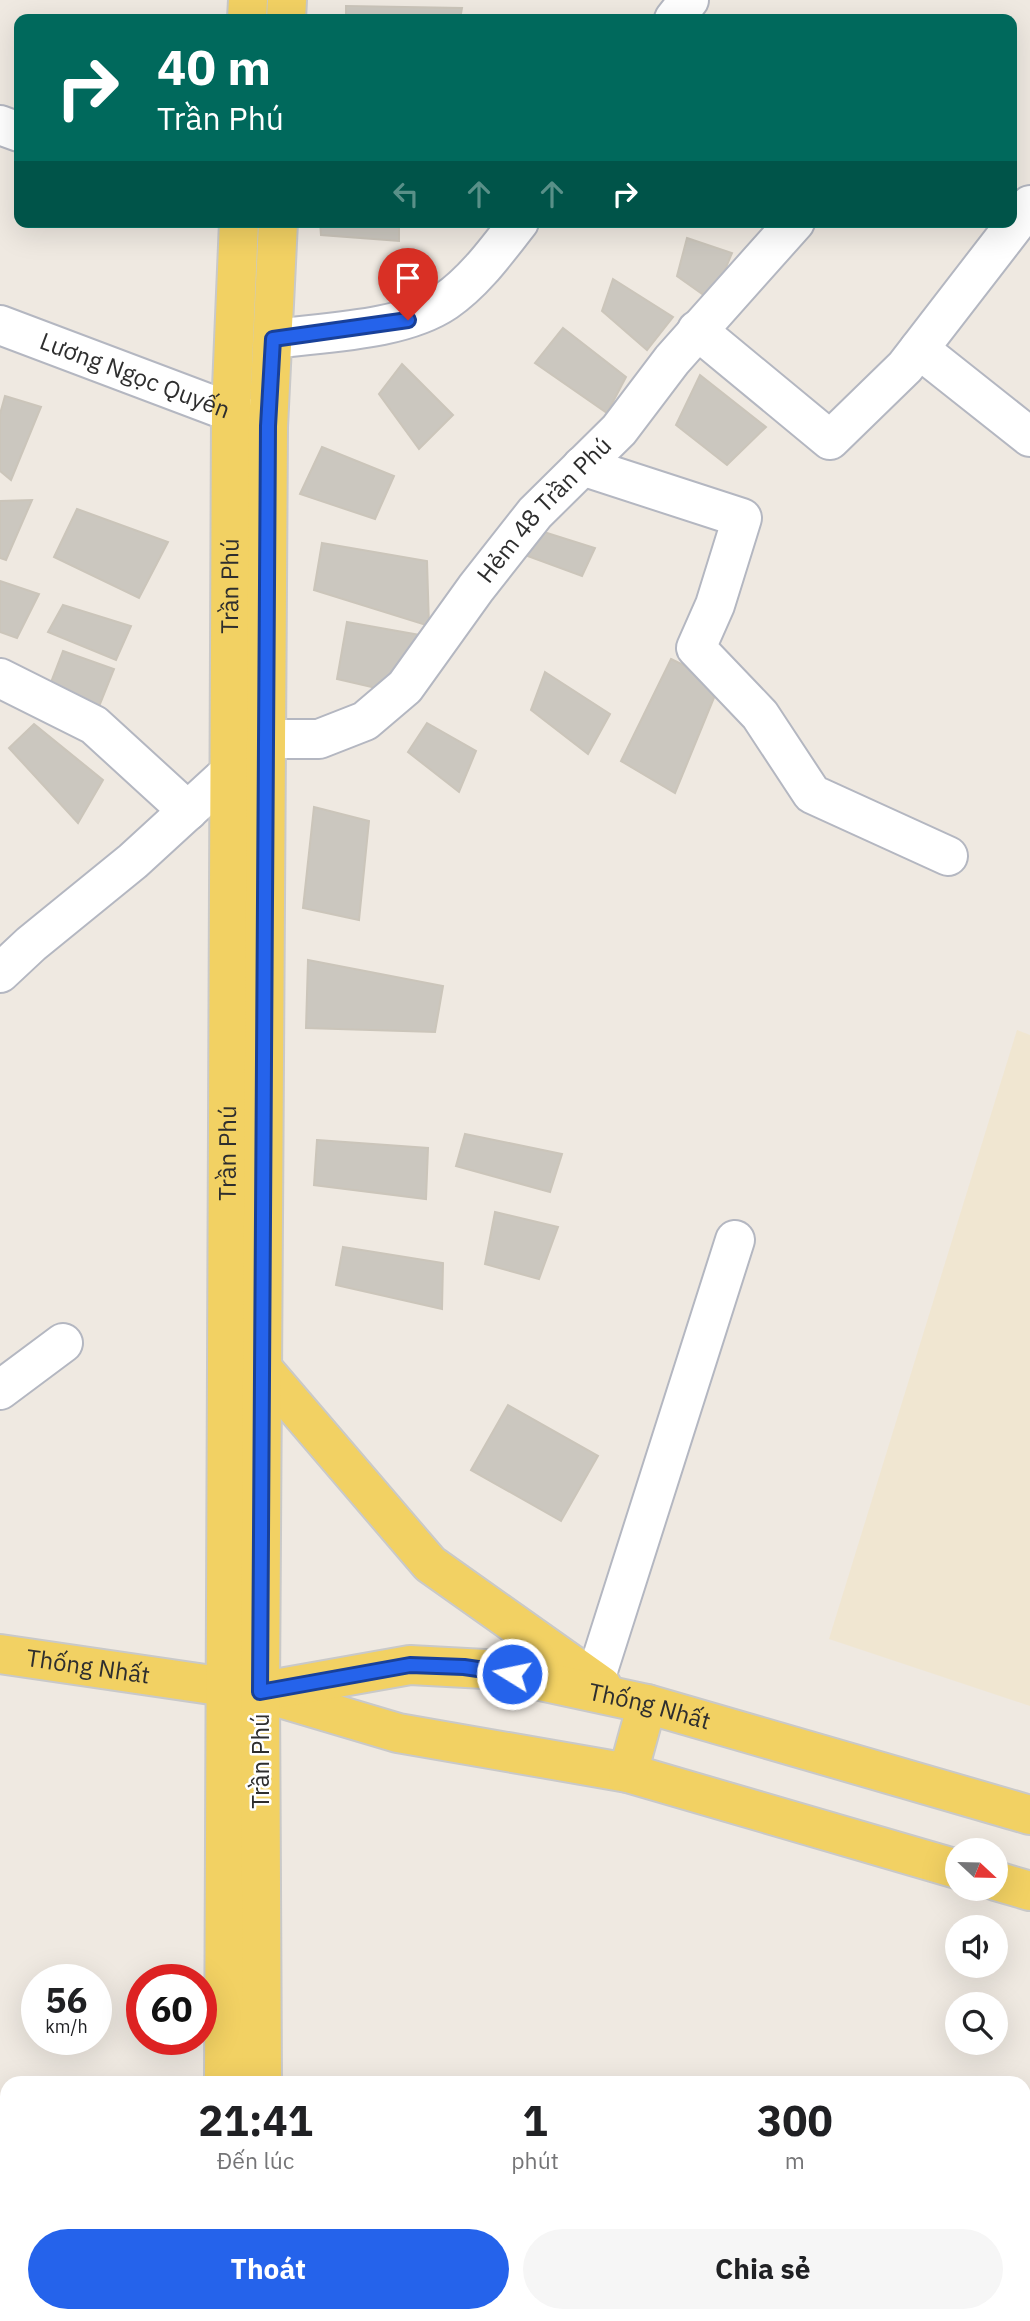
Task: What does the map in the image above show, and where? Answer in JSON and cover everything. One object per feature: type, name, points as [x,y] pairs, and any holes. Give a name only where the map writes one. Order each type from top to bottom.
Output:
[{"type":"main road","name":"Trần Phú","points":[[239,228],[231,412],[229,773],[243,1690],[262,2076]]},
{"type":"main road","name":"Trần Phú","points":[[224,2076],[262,1368],[268,426],[273,339],[271,228]]},
{"type":"main road","points":[[262,1368],[430,1564],[620,1694],[628,1773]]},
{"type":"main road","name":"Thống Nhất","points":[[0,1654],[243,1690],[398,1734],[628,1773],[945,1865]]},
{"type":"main road","name":"Thống Nhất","points":[[243,1690],[410,1665],[485,1669],[620,1694],[1030,1815]]},
{"type":"main road","points":[[1008,1885],[1030,1891]]},
{"type":"street","points":[[678,14],[689,0]]},
{"type":"street","points":[[1017,222],[1030,205]]},
{"type":"street","points":[[273,339],[408,320],[446,301],[489,260],[514,228]]},
{"type":"street","name":"Hẻm 48 Trần Phú","points":[[266,739],[319,739],[365,721],[405,687],[535,513],[619,430],[697,330],[790,228]]},
{"type":"street","points":[[697,330],[830,440],[905,367],[1012,228]]},
{"type":"street","name":"Lương Ngọc Quyến","points":[[0,325],[268,426]]},
{"type":"street","points":[[919,349],[1030,437]]},
{"type":"street","points":[[582,466],[742,518],[715,605],[696,649],[760,715],[812,794],[948,856]]},
{"type":"street","points":[[0,678],[94,725],[188,811]]},
{"type":"street","points":[[0,973],[188,811],[266,739]]},
{"type":"street","points":[[620,1694],[735,1240]]},
{"type":"street","points":[[0,1390],[63,1343]]},
{"type":"shaded area","points":[[1017,1030],[1030,1035],[1030,1706],[829,1639]]},
{"type":"building","points":[[346,6],[462,8],[461,14],[346,14]]},
{"type":"building","points":[[320,228],[399,228],[399,241],[321,235]]},
{"type":"building","points":[[687,238],[732,253],[712,301],[677,276]]},
{"type":"building","points":[[613,279],[673,317],[647,350],[602,311]]},
{"type":"building","points":[[563,328],[626,377],[607,413],[535,363]]},
{"type":"building","points":[[402,364],[453,415],[419,449],[379,394]]},
{"type":"building","points":[[700,375],[766,427],[727,465],[676,425]]},
{"type":"building","points":[[5,396],[41,407],[11,480],[0,471],[0,414]]},
{"type":"building","points":[[322,447],[394,476],[375,519],[300,494]]},
{"type":"building","points":[[32,500],[6,560],[0,558],[0,501]]},
{"type":"building","points":[[77,509],[168,542],[139,598],[54,557]]},
{"type":"building","points":[[528,527],[595,548],[582,576],[514,551]]},
{"type":"building","points":[[322,543],[427,561],[429,626],[314,590]]},
{"type":"building","points":[[0,581],[39,594],[17,638],[0,632]]},
{"type":"building","points":[[63,605],[131,626],[116,660],[48,632]]},
{"type":"building","points":[[347,622],[420,635],[398,693],[337,679]]},
{"type":"building","points":[[63,651],[114,669],[94,719],[45,698]]},
{"type":"building","points":[[671,659],[720,683],[675,793],[621,761]]},
{"type":"building","points":[[545,672],[610,714],[588,754],[531,710]]},
{"type":"building","points":[[427,723],[476,751],[459,792],[408,752]]},
{"type":"building","points":[[34,724],[103,780],[78,823],[9,748]]},
{"type":"building","points":[[314,807],[369,821],[359,920],[303,908]]},
{"type":"building","points":[[308,960],[443,986],[435,1032],[306,1028]]},
{"type":"building","points":[[465,1134],[562,1154],[550,1192],[456,1166]]},
{"type":"building","points":[[317,1140],[428,1148],[426,1199],[314,1185]]},
{"type":"building","points":[[495,1212],[558,1227],[539,1279],[485,1264]]},
{"type":"building","points":[[343,1247],[443,1263],[442,1309],[336,1285]]},
{"type":"building","points":[[508,1405],[598,1456],[561,1521],[471,1470]]},
{"type":"route","points":[[408,320],[273,339],[268,426],[260,1692],[410,1665],[443,1665],[512,1674]]}]
